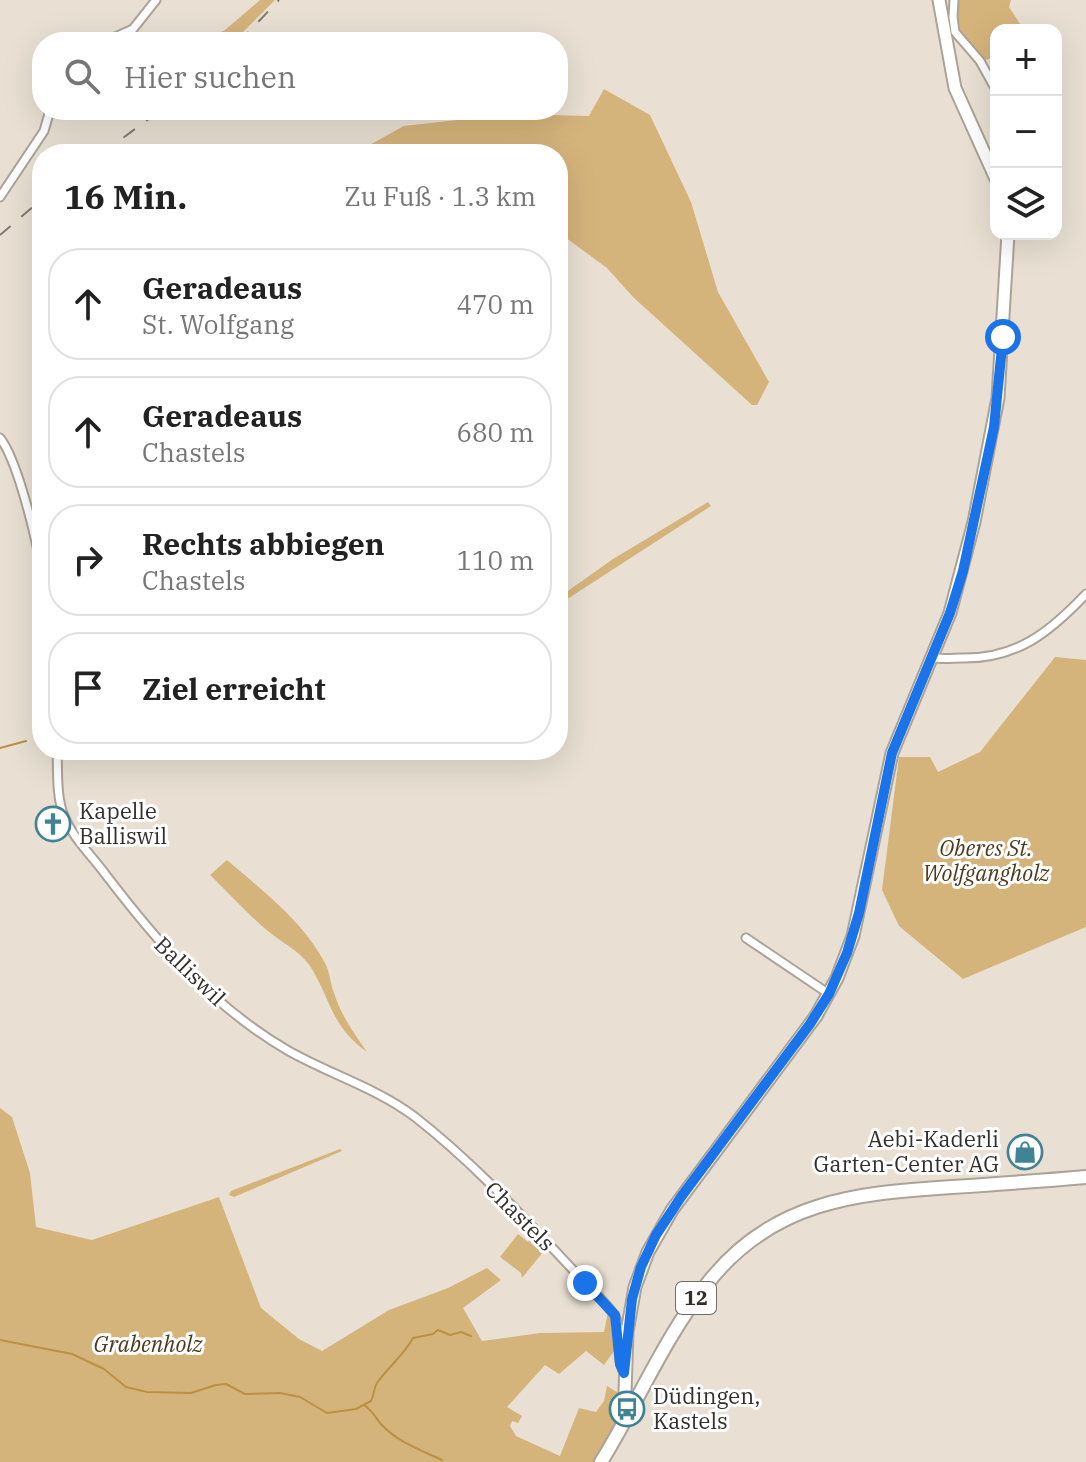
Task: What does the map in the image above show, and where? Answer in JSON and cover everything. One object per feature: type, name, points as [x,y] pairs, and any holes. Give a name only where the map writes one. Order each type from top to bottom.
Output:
[{"type":"main road","points":[[941,1],[955,88],[991,168]]},
{"type":"main road","name":"Chastels","points":[[634,1406],[628,1400],[624,1373],[632,1299],[641,1267],[656,1235],[681,1197],[801,1038],[829,994],[856,927],[885,780],[898,736],[950,613],[963,571],[996,414],[1008,240]]},
{"type":"main road","name":"12","points":[[601,1462],[685,1315],[708,1282],[747,1244],[790,1217],[828,1202],[864,1194],[1086,1177]]},
{"type":"main road","points":[[625,1386],[643,1390]]},
{"type":"street","points":[[126,32],[133,29],[156,0]]},
{"type":"street","points":[[954,0],[955,32],[980,61],[990,79]]},
{"type":"street","points":[[35,144],[47,120]]},
{"type":"street","points":[[0,197],[32,149]]},
{"type":"street","points":[[0,438],[8,451],[32,528]]},
{"type":"street","points":[[1020,648],[1042,635],[1086,594]]},
{"type":"street","points":[[931,657],[970,658],[1032,648]]},
{"type":"street","name":"Balliswil","points":[[58,760],[61,806],[71,829],[144,925],[185,971],[262,1035],[320,1068],[382,1095],[412,1115]]},
{"type":"street","points":[[746,938],[829,994]]},
{"type":"street","name":"Chastels","points":[[412,1115],[529,1222],[615,1315],[620,1364],[624,1373]]},
{"type":"green space","points":[[260,0],[275,0],[243,32],[221,32]]},
{"type":"green space","points":[[956,0],[1011,0],[1009,7],[1020,24],[990,24],[990,59],[984,60],[958,29]]},
{"type":"green space","points":[[604,89],[650,115],[691,202],[718,292],[769,382],[757,405],[752,405],[633,297],[607,268],[568,239],[568,144],[371,144],[404,126],[458,120],[568,120],[568,115],[589,116]]},
{"type":"green space","points":[[708,502],[711,506],[568,599],[568,591],[613,559]]},
{"type":"green space","name":"Oberes St. Wolfgangholz","points":[[1055,657],[1086,660],[1086,927],[963,979],[899,926],[882,890],[899,757],[930,757],[938,772],[980,752]]},
{"type":"green space","points":[[227,860],[281,907],[316,948],[327,966],[340,1009],[367,1052],[339,1022],[306,960],[260,924],[210,875]]},
{"type":"green space","name":"Grabenholz","points":[[0,1108],[12,1117],[30,1173],[36,1227],[92,1240],[219,1197],[261,1308],[299,1339],[322,1351],[389,1310],[448,1288],[487,1268],[501,1280],[463,1308],[482,1341],[540,1333],[604,1332],[608,1313],[616,1330],[617,1347],[604,1365],[586,1351],[559,1374],[545,1365],[507,1407],[522,1416],[518,1423],[512,1421],[510,1426],[516,1436],[560,1456],[579,1408],[596,1412],[604,1401],[607,1386],[620,1394],[625,1408],[597,1462],[0,1462]]},
{"type":"green space","points":[[340,1149],[342,1151],[234,1197],[229,1195],[231,1191]]},
{"type":"green space","points":[[518,1234],[528,1242],[536,1234],[548,1246],[522,1278],[521,1273],[500,1257]]},
{"type":"waterway","points":[[0,748],[26,741]]},
{"type":"waterway","points":[[0,1340],[72,1354],[104,1369],[126,1387],[147,1392],[191,1393],[226,1384],[245,1394],[280,1393],[300,1397],[327,1413],[356,1409],[371,1401],[377,1383],[413,1338],[438,1330],[450,1335],[461,1332],[471,1336]]},
{"type":"waterway","points":[[364,1405],[394,1436],[442,1460]]},
{"type":"railway","points":[[249,32],[279,0]]},
{"type":"railway","points":[[115,144],[147,120]]},
{"type":"railway","points":[[0,235],[32,208]]},
{"type":"place","name":"Kapelle Balliswil","points":[[53,824]]},
{"type":"place","name":"Aebi-Kaderli Garten-Center AG","points":[[1025,1152]]},
{"type":"place","name":"Düdingen, Kastels","points":[[627,1409]]},
{"type":"route","points":[[585,1283],[615,1315],[620,1364],[624,1373],[632,1299],[641,1267],[656,1235],[806,1031],[841,970],[859,913],[892,753],[959,585],[994,427],[1003,337]]}]
